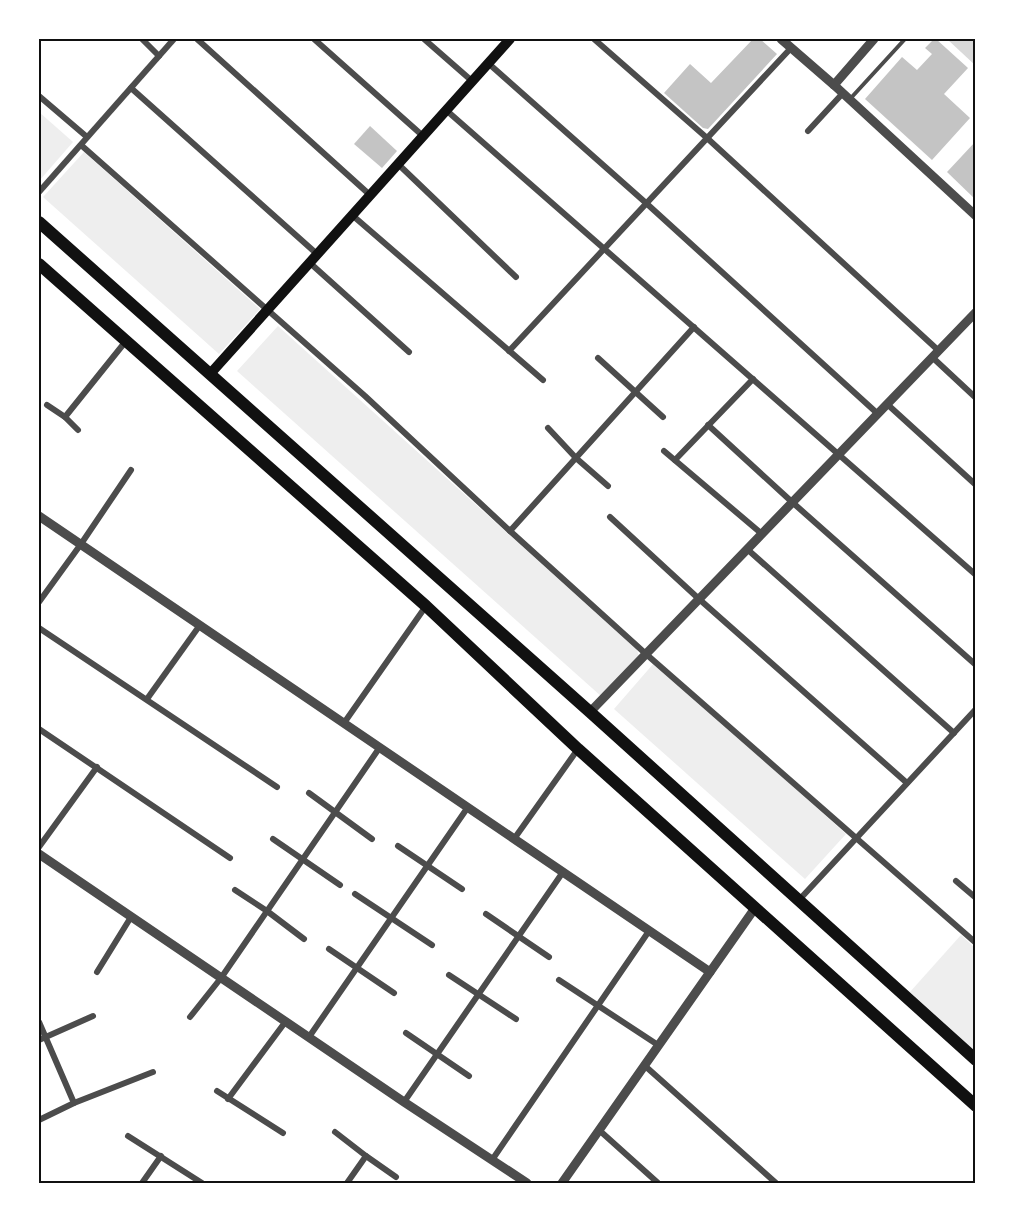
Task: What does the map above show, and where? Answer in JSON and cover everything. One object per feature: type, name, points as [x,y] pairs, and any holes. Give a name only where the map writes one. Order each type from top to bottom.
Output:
[{"type":"main road","points":[[210,374],[510,39]]},
{"type":"main road","points":[[39,222],[590,712],[976,1060]]},
{"type":"main road","points":[[41,271],[126,341],[426,606],[578,749],[976,1106]]},
{"type":"street","points":[[142,39],[159,56]]},
{"type":"street","points":[[39,192],[174,39]]},
{"type":"street","points":[[197,39],[370,195]]},
{"type":"street","points":[[314,39],[423,136]]},
{"type":"street","points":[[424,39],[472,81]]},
{"type":"street","points":[[594,39],[707,138],[935,354],[976,398]]},
{"type":"street","points":[[781,39],[976,216]]},
{"type":"street","points":[[834,85],[874,39]]},
{"type":"street","points":[[509,351],[791,48]]},
{"type":"street","points":[[488,63],[878,414]]},
{"type":"street","points":[[131,88],[314,258],[409,352]]},
{"type":"street","points":[[39,96],[87,137]]},
{"type":"street","points":[[808,131],[846,97]]},
{"type":"street","points":[[447,110],[976,575]]},
{"type":"street","points":[[81,145],[266,311],[365,396],[646,654],[976,943]]},
{"type":"street","points":[[398,164],[516,277]]},
{"type":"street","points":[[352,215],[543,380]]},
{"type":"street","points":[[590,712],[976,312]]},
{"type":"street","points":[[510,531],[694,327]]},
{"type":"street","points":[[65,417],[126,341]]},
{"type":"street","points":[[598,358],[663,417]]},
{"type":"street","points":[[675,460],[753,379]]},
{"type":"street","points":[[887,404],[976,485]]},
{"type":"street","points":[[47,405],[65,417],[78,430]]},
{"type":"street","points":[[708,425],[976,665]]},
{"type":"street","points":[[548,428],[576,458],[608,486]]},
{"type":"street","points":[[664,451],[762,534]]},
{"type":"street","points":[[39,602],[131,470]]},
{"type":"street","points":[[39,516],[710,972]]},
{"type":"street","points":[[610,517],[907,783]]},
{"type":"street","points":[[747,549],[954,733]]},
{"type":"street","points":[[344,723],[426,606]]},
{"type":"street","points":[[147,699],[200,625]]},
{"type":"street","points":[[39,628],[278,787]]},
{"type":"street","points":[[798,901],[976,711]]},
{"type":"street","points":[[39,729],[230,858]]},
{"type":"street","points":[[190,1017],[221,978],[380,747]]},
{"type":"street","points":[[514,839],[578,749]]},
{"type":"street","points":[[39,848],[97,767]]},
{"type":"street","points":[[309,793],[372,839]]},
{"type":"street","points":[[309,1037],[468,807]]},
{"type":"street","points":[[273,839],[340,885]]},
{"type":"street","points":[[398,846],[462,890]]},
{"type":"street","points":[[39,854],[527,1183]]},
{"type":"street","points":[[404,1102],[563,872]]},
{"type":"street","points":[[956,881],[976,898]]},
{"type":"street","points":[[235,890],[304,939]]},
{"type":"street","points":[[355,894],[432,945]]},
{"type":"street","points":[[562,1183],[755,908]]},
{"type":"street","points":[[486,914],[549,957]]},
{"type":"street","points":[[97,972],[131,916]]},
{"type":"street","points":[[492,1160],[649,930]]},
{"type":"street","points":[[329,949],[394,993]]},
{"type":"street","points":[[449,975],[516,1018]]},
{"type":"street","points":[[559,980],[658,1045]]},
{"type":"street","points":[[42,1038],[93,1016]]},
{"type":"street","points":[[228,1099],[286,1021]]},
{"type":"street","points":[[39,1022],[42,1038],[74,1103]]},
{"type":"street","points":[[406,1033],[469,1076]]},
{"type":"street","points":[[644,1065],[776,1183]]},
{"type":"street","points":[[39,1120],[74,1103],[153,1072]]},
{"type":"street","points":[[217,1091],[283,1133]]},
{"type":"street","points":[[598,1130],[658,1183]]},
{"type":"street","points":[[335,1132],[396,1177]]},
{"type":"street","points":[[128,1137],[202,1183]]},
{"type":"street","points":[[142,1183],[161,1156]]},
{"type":"street","points":[[347,1183],[366,1156]]},
{"type":"lane","points":[[846,97],[905,39]]},
{"type":"shaded area","points":[[947,39],[976,39],[976,66]]},
{"type":"shaded area","points":[[39,112],[73,142],[39,181]]},
{"type":"shaded area","points":[[84,152],[260,309],[219,354],[43,197]]},
{"type":"shaded area","points":[[278,326],[637,650],[639,656],[602,697],[237,371]]},
{"type":"shaded area","points":[[654,663],[846,834],[805,879],[614,709]]},
{"type":"shaded area","points":[[961,935],[976,949],[976,1052],[910,992]]},
{"type":"building","points":[[753,39],[760,39],[777,54],[708,129],[703,128],[664,93],[690,64],[711,83]]},
{"type":"building","points":[[934,39],[968,68],[944,94],[970,118],[932,160],[865,99],[902,57],[917,70],[932,54],[925,48]]},
{"type":"building","points":[[370,126],[397,151],[382,168],[354,144]]},
{"type":"building","points":[[976,141],[976,200],[947,172]]}]
